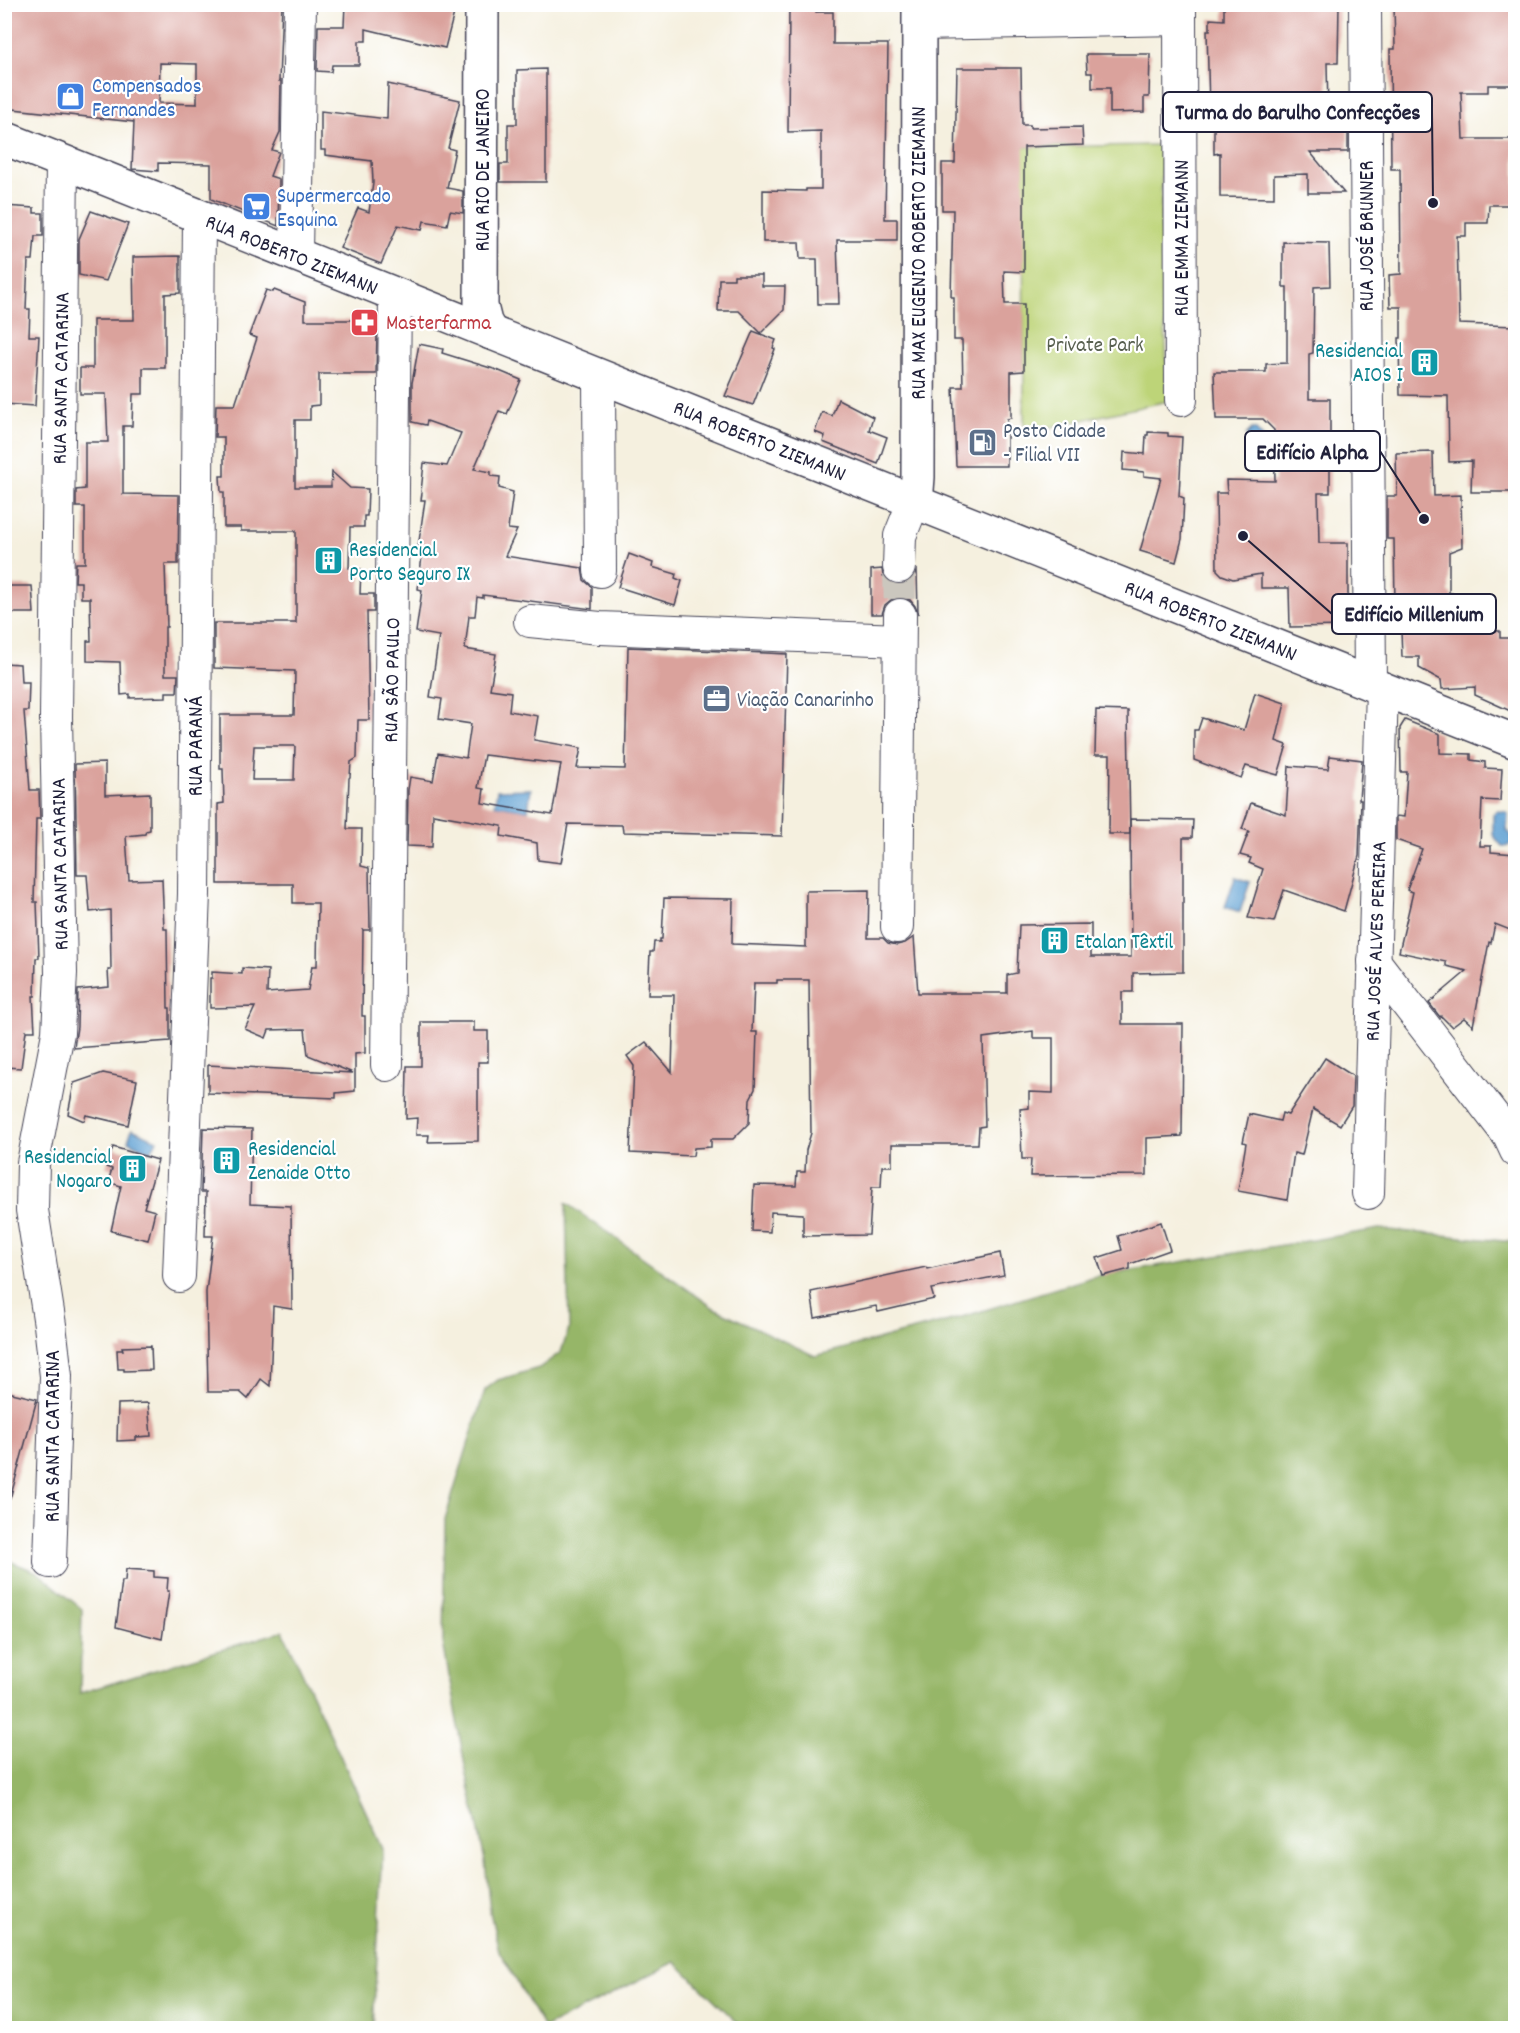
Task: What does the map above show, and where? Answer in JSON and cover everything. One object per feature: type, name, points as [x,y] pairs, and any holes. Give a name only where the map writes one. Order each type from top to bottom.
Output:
[{"type":"main road","name":"RUA RIO DE JANEIRO","points":[[482,4],[482,306],[485,322],[491,333]]},
{"type":"main road","name":"RUA MAX EUGENIO ROBERTO ZIEMANN","points":[[914,501],[918,477],[919,14]]},
{"type":"main road","name":"RUA ROBERTO ZIEMANN","points":[[4,138],[1515,742]]},
{"type":"street","points":[[296,255],[300,4]]},
{"type":"street","name":"RUA JOSÉ BRUNNER","points":[[1365,4],[1376,686]]},
{"type":"street","points":[[919,14],[1180,12]]},
{"type":"street","name":"RUA EMMA ZIEMANN","points":[[1180,12],[1181,400]]},
{"type":"street","name":"RUA SANTA CATARINA","points":[[51,1562],[56,1376],[51,1324],[33,1210],[33,1163],[58,1033],[61,973],[56,717],[62,162]]},
{"type":"street","name":"RUA PARANÁ","points":[[179,1276],[194,894],[199,216]]},
{"type":"street","name":"RUA SÃO PAULO","points":[[387,1065],[395,295]]},
{"type":"street","points":[[599,376],[600,571]]},
{"type":"street","points":[[900,567],[900,536],[914,501]]},
{"type":"street","points":[[530,621],[600,628],[900,628],[897,927]]},
{"type":"street","name":"RUA JOSÉ ALVES PEREIRA","points":[[1368,1193],[1374,961],[1376,686]]},
{"type":"street","points":[[1374,961],[1509,1136],[1515,1151]]},
{"type":"green space","name":"Private Park","points":[[1162,145],[1161,215],[1168,401],[1024,433],[1023,147]]},
{"type":"green space","points":[[566,1203],[714,1308],[815,1356],[949,1321],[1096,1276],[1379,1229],[1514,1242],[1516,1244],[1515,2028],[743,2028],[675,1962],[544,2028],[499,1951],[490,1912],[485,1861],[443,1642],[445,1519],[485,1390],[498,1380],[539,1368],[561,1352],[569,1329]]},
{"type":"green space","points":[[4,1559],[37,1572],[82,1609],[80,1693],[283,1631],[383,1849],[373,2028],[5,2028]]},
{"type":"water","points":[[1255,429],[1270,445],[1263,451],[1246,435]]},
{"type":"water","points":[[531,789],[528,811],[495,805],[497,790]]},
{"type":"water","points":[[1497,811],[1508,814],[1507,830],[1512,836],[1512,842],[1508,846],[1502,846],[1493,835],[1493,814]]},
{"type":"water","points":[[1235,877],[1250,882],[1240,912],[1225,907]]},
{"type":"water","points":[[132,1129],[157,1140],[151,1152],[128,1141]]},
{"type":"building","points":[[4,4],[282,4],[280,132],[272,150],[279,152],[270,176],[279,179],[278,226],[211,199],[211,164],[158,163],[158,171],[132,169],[134,122],[4,108]],"holes":[[[160,63],[197,64],[197,104],[159,103]]]},
{"type":"building","points":[[345,4],[434,4],[433,8],[454,13],[445,48],[366,29],[366,41],[359,41],[359,65],[332,65],[331,72],[317,71],[318,26],[344,26]]},
{"type":"building","points":[[789,4],[817,4],[816,12],[833,12],[833,44],[888,44],[885,219],[897,219],[897,240],[837,240],[839,304],[818,304],[817,259],[800,259],[799,242],[763,242],[763,190],[821,189],[821,131],[788,132]]},
{"type":"building","points":[[1224,4],[1339,4],[1338,63],[1327,63],[1328,111],[1348,110],[1348,152],[1310,152],[1344,193],[1308,193],[1308,174],[1274,175],[1274,198],[1220,197],[1220,153],[1214,154],[1214,108],[1209,108],[1207,30],[1210,30],[1210,19],[1224,20]]},
{"type":"building","points":[[1394,4],[1515,6],[1515,85],[1488,85],[1488,92],[1461,92],[1463,139],[1515,139],[1515,205],[1489,205],[1488,223],[1466,223],[1466,236],[1457,236],[1459,324],[1515,326],[1515,492],[1471,492],[1472,461],[1449,462],[1448,396],[1400,395],[1401,307],[1390,307],[1389,275],[1401,274],[1400,169],[1391,169],[1390,49],[1395,49]]},
{"type":"building","points":[[1086,54],[1150,54],[1149,97],[1144,97],[1144,112],[1110,113],[1110,88],[1092,88],[1092,73],[1087,73]]},
{"type":"building","points":[[957,68],[1021,68],[1022,125],[1030,125],[1030,128],[1082,127],[1083,145],[1024,147],[1024,272],[1004,271],[1005,304],[1024,304],[1024,371],[1011,372],[1011,418],[1007,419],[1007,466],[956,466],[953,387],[963,387],[962,340],[954,340],[954,297],[951,297],[953,210],[942,210],[942,163],[955,163]]},
{"type":"building","points":[[546,69],[546,182],[500,182],[500,164],[508,164],[508,124],[517,124],[517,70]]},
{"type":"building","points":[[388,84],[460,100],[448,148],[455,150],[447,188],[463,191],[463,213],[450,211],[447,225],[424,221],[422,230],[398,225],[381,264],[340,248],[358,208],[369,212],[373,183],[372,161],[325,155],[325,150],[321,150],[321,111],[387,119]]},
{"type":"building","points":[[4,206],[34,208],[34,213],[43,213],[43,236],[35,236],[33,260],[28,260],[26,309],[30,309],[29,336],[39,336],[35,406],[4,404]]},
{"type":"building","points":[[91,211],[128,224],[106,281],[79,275],[79,239]]},
{"type":"building","points":[[1283,242],[1329,243],[1330,286],[1314,287],[1313,353],[1309,354],[1309,399],[1330,399],[1330,493],[1318,493],[1319,543],[1348,543],[1348,626],[1290,627],[1289,588],[1261,588],[1261,574],[1233,579],[1222,575],[1217,570],[1216,493],[1227,493],[1226,480],[1275,481],[1274,430],[1263,419],[1216,419],[1214,372],[1266,372],[1266,364],[1287,363],[1287,287],[1283,287]]},
{"type":"building","points":[[180,256],[180,293],[165,294],[165,368],[143,368],[143,394],[133,394],[132,426],[123,426],[123,494],[179,495],[178,564],[165,564],[167,627],[165,627],[165,675],[178,675],[177,692],[166,692],[166,697],[130,698],[130,694],[121,695],[120,662],[87,661],[87,641],[91,641],[90,598],[81,598],[81,582],[75,582],[76,563],[85,563],[85,507],[76,507],[76,490],[85,489],[85,442],[108,442],[106,394],[80,394],[80,368],[93,368],[93,320],[134,320],[133,257]]},
{"type":"building","points":[[734,275],[762,275],[762,286],[785,286],[784,310],[761,333],[739,311],[718,311],[719,279],[734,279]]},
{"type":"building","points":[[266,290],[273,292],[274,290],[305,302],[305,320],[364,320],[377,334],[376,374],[319,374],[319,405],[310,406],[310,420],[295,420],[295,487],[331,487],[332,472],[350,488],[368,489],[367,516],[364,516],[364,527],[350,527],[349,568],[361,569],[360,594],[374,594],[374,612],[367,612],[369,720],[358,720],[357,758],[351,762],[349,778],[347,829],[362,829],[361,866],[369,868],[370,930],[363,930],[362,1016],[365,1016],[365,1053],[355,1054],[355,1091],[336,1093],[336,1098],[208,1093],[208,1065],[353,1073],[308,1055],[305,1029],[269,1030],[266,1038],[245,1029],[255,1007],[210,1008],[212,972],[242,974],[242,968],[268,970],[267,993],[308,990],[312,966],[317,966],[318,903],[293,903],[293,884],[218,884],[218,804],[224,803],[223,769],[220,769],[220,715],[294,715],[295,671],[214,668],[214,623],[296,623],[296,531],[241,531],[241,527],[224,527],[224,492],[221,492],[220,476],[224,476],[224,437],[215,437],[216,405],[235,405],[257,338],[249,335]],"holes":[[[254,746],[295,746],[294,780],[252,780]]]},
{"type":"building","points":[[753,331],[776,340],[773,348],[775,349],[753,405],[725,396]]},
{"type":"building","points":[[419,344],[443,349],[442,353],[521,380],[507,414],[499,411],[474,469],[491,472],[491,476],[500,477],[499,488],[513,492],[508,529],[517,530],[505,556],[582,568],[584,580],[592,587],[592,609],[483,595],[483,598],[477,597],[475,616],[469,616],[465,649],[496,654],[490,689],[511,692],[509,711],[538,716],[534,740],[581,748],[577,768],[625,769],[628,647],[787,654],[782,836],[623,832],[622,825],[568,824],[561,863],[538,860],[537,843],[501,836],[502,826],[433,814],[432,847],[407,846],[410,777],[433,781],[438,753],[466,758],[471,724],[439,719],[442,699],[430,697],[439,636],[416,632],[422,590],[418,589],[423,548],[418,548],[425,500],[421,500],[424,463],[447,466],[461,433],[427,421],[426,425],[412,422],[412,383]],"holes":[[[484,755],[561,764],[552,815],[482,803],[484,789],[478,788]]]},
{"type":"building","points":[[838,399],[873,417],[869,430],[887,437],[878,464],[823,442],[825,436],[815,432],[822,412],[832,416]]},
{"type":"building","points":[[1148,432],[1168,433],[1168,436],[1182,437],[1179,496],[1184,498],[1182,539],[1176,562],[1140,551],[1161,478],[1144,476],[1144,472],[1123,470],[1124,452],[1145,454]]},
{"type":"building","points":[[1433,452],[1434,496],[1461,495],[1462,547],[1449,552],[1449,593],[1452,593],[1452,616],[1456,616],[1457,631],[1500,631],[1500,638],[1515,638],[1515,713],[1475,695],[1475,687],[1442,689],[1441,680],[1419,668],[1419,657],[1402,657],[1400,604],[1395,604],[1394,539],[1387,539],[1387,496],[1397,496],[1396,453]]},
{"type":"building","points":[[629,554],[653,563],[652,567],[676,574],[675,578],[682,581],[675,605],[618,587]]},
{"type":"building","points":[[882,569],[883,576],[889,582],[899,585],[908,583],[914,577],[917,569],[918,614],[910,600],[900,597],[885,605],[882,614],[871,614],[871,570]]},
{"type":"building","points":[[4,586],[32,586],[34,613],[4,613]]},
{"type":"building","points":[[4,663],[20,664],[21,682],[29,682],[28,711],[24,711],[30,790],[39,790],[40,819],[36,819],[34,902],[37,902],[39,958],[36,958],[35,996],[33,996],[35,1031],[26,1031],[21,1068],[4,1067]]},
{"type":"building","points":[[1255,693],[1285,703],[1276,741],[1287,745],[1278,775],[1246,766],[1241,778],[1194,760],[1194,730],[1198,730],[1202,718],[1244,730]]},
{"type":"building","points":[[1096,710],[1128,711],[1130,834],[1109,834],[1110,755],[1095,755]]},
{"type":"building","points":[[1405,720],[1440,734],[1440,753],[1471,754],[1471,760],[1485,762],[1485,768],[1502,769],[1500,801],[1482,800],[1480,846],[1491,846],[1491,852],[1515,854],[1515,932],[1495,924],[1491,943],[1489,942],[1473,1026],[1464,1018],[1452,1027],[1429,1003],[1467,971],[1446,966],[1446,962],[1399,952],[1413,892],[1407,890],[1422,849],[1396,840],[1396,816],[1404,817],[1407,772],[1401,772],[1400,728]]},
{"type":"building","points":[[1330,756],[1362,760],[1359,856],[1344,911],[1284,890],[1274,922],[1248,918],[1263,869],[1249,863],[1251,858],[1240,855],[1249,831],[1242,829],[1251,803],[1286,815],[1289,766],[1328,769]]},
{"type":"building","points":[[105,763],[105,795],[150,793],[150,830],[145,834],[126,836],[129,880],[162,879],[164,929],[167,929],[170,1041],[74,1048],[78,990],[109,987],[108,970],[111,970],[110,910],[90,912],[87,875],[77,875],[75,764]]},
{"type":"building","points":[[1130,819],[1193,820],[1192,838],[1183,838],[1183,972],[1133,973],[1133,992],[1122,992],[1122,1024],[1183,1024],[1182,1136],[1147,1138],[1147,1175],[1030,1176],[1031,1159],[1022,1159],[1020,1109],[1029,1108],[1029,1092],[1053,1093],[1053,1038],[1033,1038],[1033,1031],[983,1038],[985,1126],[979,1127],[978,1144],[892,1144],[892,1166],[882,1166],[881,1187],[872,1187],[869,1235],[803,1236],[803,1214],[771,1212],[770,1232],[752,1231],[754,1185],[796,1186],[797,1172],[805,1172],[806,1150],[811,1133],[809,980],[754,983],[752,1032],[757,1032],[755,1089],[750,1099],[749,1123],[733,1139],[711,1139],[711,1147],[694,1148],[693,1156],[630,1153],[634,1066],[627,1056],[646,1042],[672,1072],[674,995],[648,995],[650,952],[653,952],[654,942],[660,942],[662,939],[664,898],[733,899],[732,944],[806,947],[806,891],[869,890],[868,938],[883,938],[888,943],[897,945],[914,937],[918,993],[1007,993],[1007,975],[1017,973],[1019,925],[1091,924],[1091,957],[1131,957]]},
{"type":"building","points":[[421,1022],[474,1022],[474,1031],[488,1031],[488,1062],[478,1062],[478,1141],[428,1142],[429,1135],[416,1135],[417,1118],[406,1119],[407,1066],[421,1066]]},
{"type":"building","points":[[1325,1058],[1353,1076],[1352,1106],[1340,1125],[1313,1109],[1302,1155],[1294,1153],[1287,1200],[1238,1191],[1246,1143],[1243,1142],[1249,1114],[1280,1121],[1282,1113],[1288,1115]]},
{"type":"building","points":[[103,1073],[137,1080],[128,1125],[86,1115],[84,1121],[68,1114],[74,1083]]},
{"type":"building","points":[[203,1128],[252,1129],[250,1204],[291,1206],[292,1309],[273,1306],[270,1386],[261,1379],[248,1399],[240,1392],[208,1392],[206,1292],[213,1236],[205,1236],[206,1192],[201,1192]]},
{"type":"building","points":[[113,1147],[158,1160],[144,1208],[155,1211],[148,1240],[111,1231],[121,1186],[108,1182],[112,1169],[106,1167]]},
{"type":"building","points":[[1161,1222],[1170,1250],[1130,1264],[1130,1269],[1103,1276],[1097,1258],[1122,1250],[1118,1236]]},
{"type":"building","points":[[1000,1253],[1004,1275],[931,1289],[934,1299],[878,1312],[876,1306],[815,1318],[811,1292]]},
{"type":"building","points":[[151,1346],[152,1370],[124,1371],[124,1369],[118,1369],[117,1350],[123,1350],[122,1347]]},
{"type":"building","points":[[4,1391],[37,1399],[10,1499],[4,1498]]},
{"type":"building","points":[[148,1403],[151,1436],[117,1441],[118,1404]]},
{"type":"building","points":[[126,1569],[154,1571],[154,1577],[168,1578],[167,1591],[169,1591],[162,1639],[116,1627],[122,1581],[125,1581]]},
{"type":"tunnel","points":[[899,567],[900,615]]},
{"type":"place","name":"Compensados Fernandes","points":[[71,97]]},
{"type":"place","name":"Turma do Barulho Confecções","points":[[1433,203]]},
{"type":"place","name":"Supermercado Esquina","points":[[256,207]]},
{"type":"place","name":"Masterfarma","points":[[365,322]]},
{"type":"place","name":"Residencial AIOS I","points":[[1424,362]]},
{"type":"place","name":"Posto Cidade - Filial VII","points":[[982,442]]},
{"type":"place","name":"Edifício Alpha","points":[[1424,519]]},
{"type":"place","name":"Edifício Millenium","points":[[1243,536]]},
{"type":"place","name":"Residencial Porto Seguro IX","points":[[328,561]]},
{"type":"place","name":"Viação Canarinho","points":[[716,699]]},
{"type":"place","name":"Etalan Têxtil","points":[[1054,941]]},
{"type":"place","name":"Residencial Zenaide Otto","points":[[227,1160]]},
{"type":"place","name":"Residencial Nogaro","points":[[133,1168]]}]
